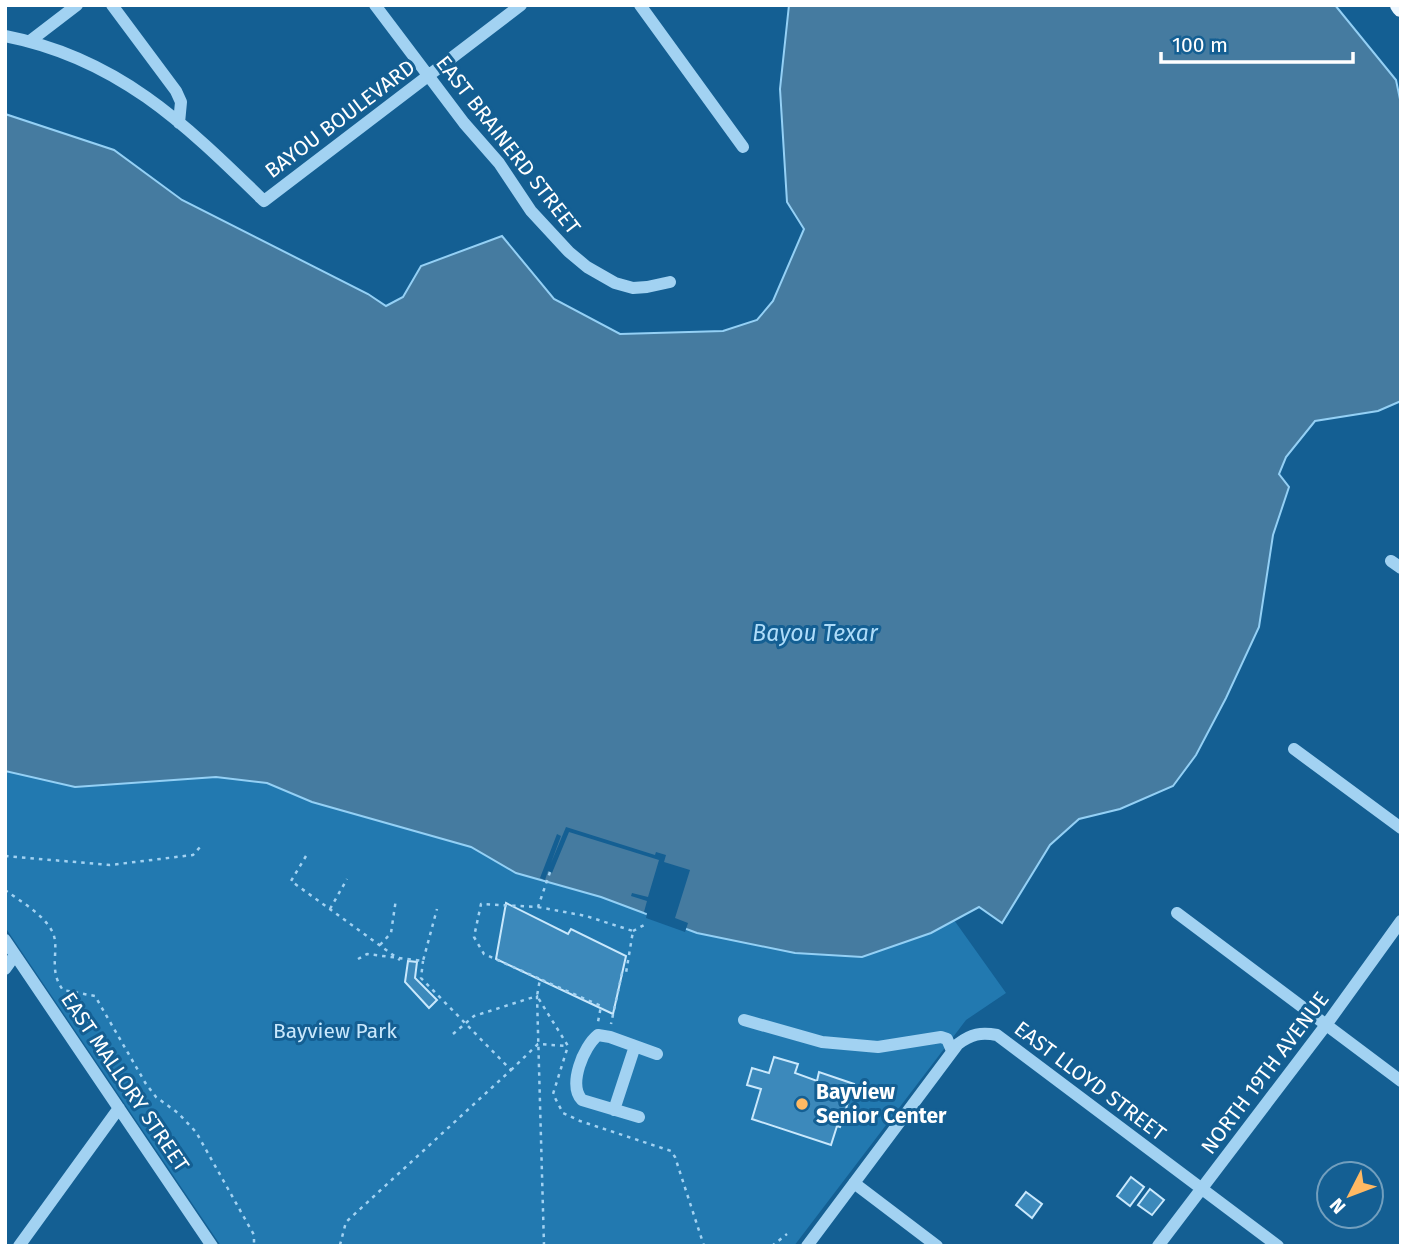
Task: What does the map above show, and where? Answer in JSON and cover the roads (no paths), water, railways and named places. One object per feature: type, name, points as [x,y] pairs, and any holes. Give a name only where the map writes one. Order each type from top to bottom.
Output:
[{"type":"street","points":[[30,41],[77,5]]},
{"type":"street","points":[[112,5],[176,91],[181,102],[179,123]]},
{"type":"street","name":"EAST BRAINERD STREET","points":[[375,5],[464,123],[499,163],[531,211],[569,252],[615,284],[647,288],[670,282]]},
{"type":"street","name":"BAYOU BOULEVARD","points":[[5,36],[57,49],[132,88],[179,123],[264,201],[521,5]]},
{"type":"street","points":[[640,5],[743,147]]},
{"type":"street","points":[[1294,749],[1401,828]]},
{"type":"street","points":[[1177,913],[1401,1081]]},
{"type":"street","name":"NORTH 19TH AVENUE","points":[[1158,1246],[1326,1025],[1401,921]]},
{"type":"street","name":"EAST MALLORY STREET","points":[[5,940],[212,1246]]},
{"type":"street","points":[[5,969],[15,955]]},
{"type":"street","points":[[744,1020],[821,1042],[878,1047],[941,1037],[947,1039],[952,1051],[807,1246]]},
{"type":"street","name":"EAST LLOYD STREET","points":[[952,1051],[966,1037],[977,1033],[997,1035],[1278,1246]]},
{"type":"street","points":[[639,1117],[582,1100],[576,1094],[574,1082],[590,1041],[598,1035],[657,1054]]},
{"type":"street","points":[[614,1110],[635,1046]]},
{"type":"street","points":[[19,1246],[119,1108]]},
{"type":"street","points":[[854,1183],[937,1246]]},
{"type":"water","name":"Bayou Texar","points":[[789,5],[1335,5],[1396,80],[1401,104],[1401,401],[1378,411],[1315,421],[1286,457],[1279,474],[1289,487],[1273,535],[1259,627],[1196,755],[1173,786],[1120,809],[1079,819],[1050,845],[1002,923],[979,907],[931,933],[862,957],[795,953],[697,933],[601,897],[516,873],[471,847],[312,802],[267,783],[216,777],[75,787],[5,771],[5,114],[114,150],[182,200],[368,294],[386,306],[403,297],[421,266],[502,236],[554,299],[620,334],[723,331],[757,320],[773,301],[804,229],[787,202],[780,89]]},
{"type":"place","name":"Bayview Senior Center","points":[[802,1104]]},
{"type":"park label","name":"Bayview Park","points":[[335,1031]]}]
